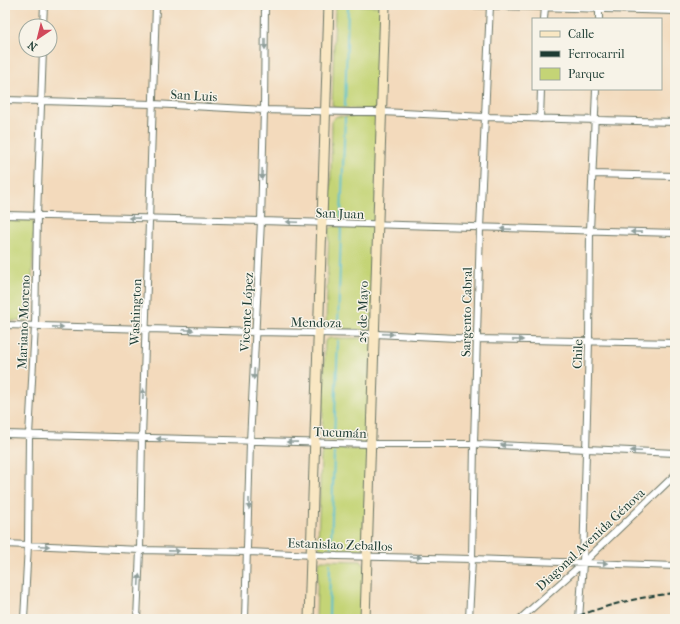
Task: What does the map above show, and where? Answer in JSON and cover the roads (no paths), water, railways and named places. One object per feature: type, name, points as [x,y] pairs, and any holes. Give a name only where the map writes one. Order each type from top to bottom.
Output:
[{"type":"street","points":[[43,18],[44,5]]},
{"type":"street","name":"Washington","points":[[137,619],[156,5]]},
{"type":"street","name":"Vicente López","points":[[245,619],[250,442],[261,221],[265,5]]},
{"type":"street","points":[[309,619],[329,5]]},
{"type":"street","name":"25 de Mayo","points":[[365,619],[385,5]]},
{"type":"street","points":[[466,5],[599,7],[675,11]]},
{"type":"street","name":"Sargento Cabral","points":[[468,619],[472,559],[480,228],[490,5]]},
{"type":"street","points":[[544,18],[545,7]]},
{"type":"street","points":[[599,7],[599,18]]},
{"type":"street","name":"Mariano Moreno","points":[[24,619],[28,545],[29,435],[35,326],[43,58]]},
{"type":"street","points":[[540,119],[541,90]]},
{"type":"street","name":"Chile","points":[[579,619],[583,563],[589,341],[590,231],[596,90]]},
{"type":"street","name":"San Luis","points":[[5,100],[153,104],[264,110],[382,112],[540,119],[675,122]]},
{"type":"street","points":[[592,174],[675,176]]},
{"type":"street","name":"San Juan","points":[[5,215],[675,233]]},
{"type":"street","name":"Mendoza","points":[[5,326],[318,332],[477,339],[675,343]]},
{"type":"street","name":"Tucumán","points":[[5,434],[250,442],[474,444],[675,453]]},
{"type":"street","name":"Diagonal Avenida Génova","points":[[520,619],[583,563],[675,475]]},
{"type":"street","name":"Estanislao Zeballos","points":[[5,544],[140,550],[248,552],[675,566]]},
{"type":"waterway","points":[[345,106],[348,7]]},
{"type":"waterway","points":[[341,217],[345,118]]},
{"type":"waterway","points":[[338,328],[341,228]]},
{"type":"waterway","points":[[334,438],[338,341]]},
{"type":"waterway","points":[[331,550],[334,453]]},
{"type":"waterway","points":[[329,619],[330,564]]},
{"type":"railway","points":[[571,619],[622,602],[675,593]]}]
